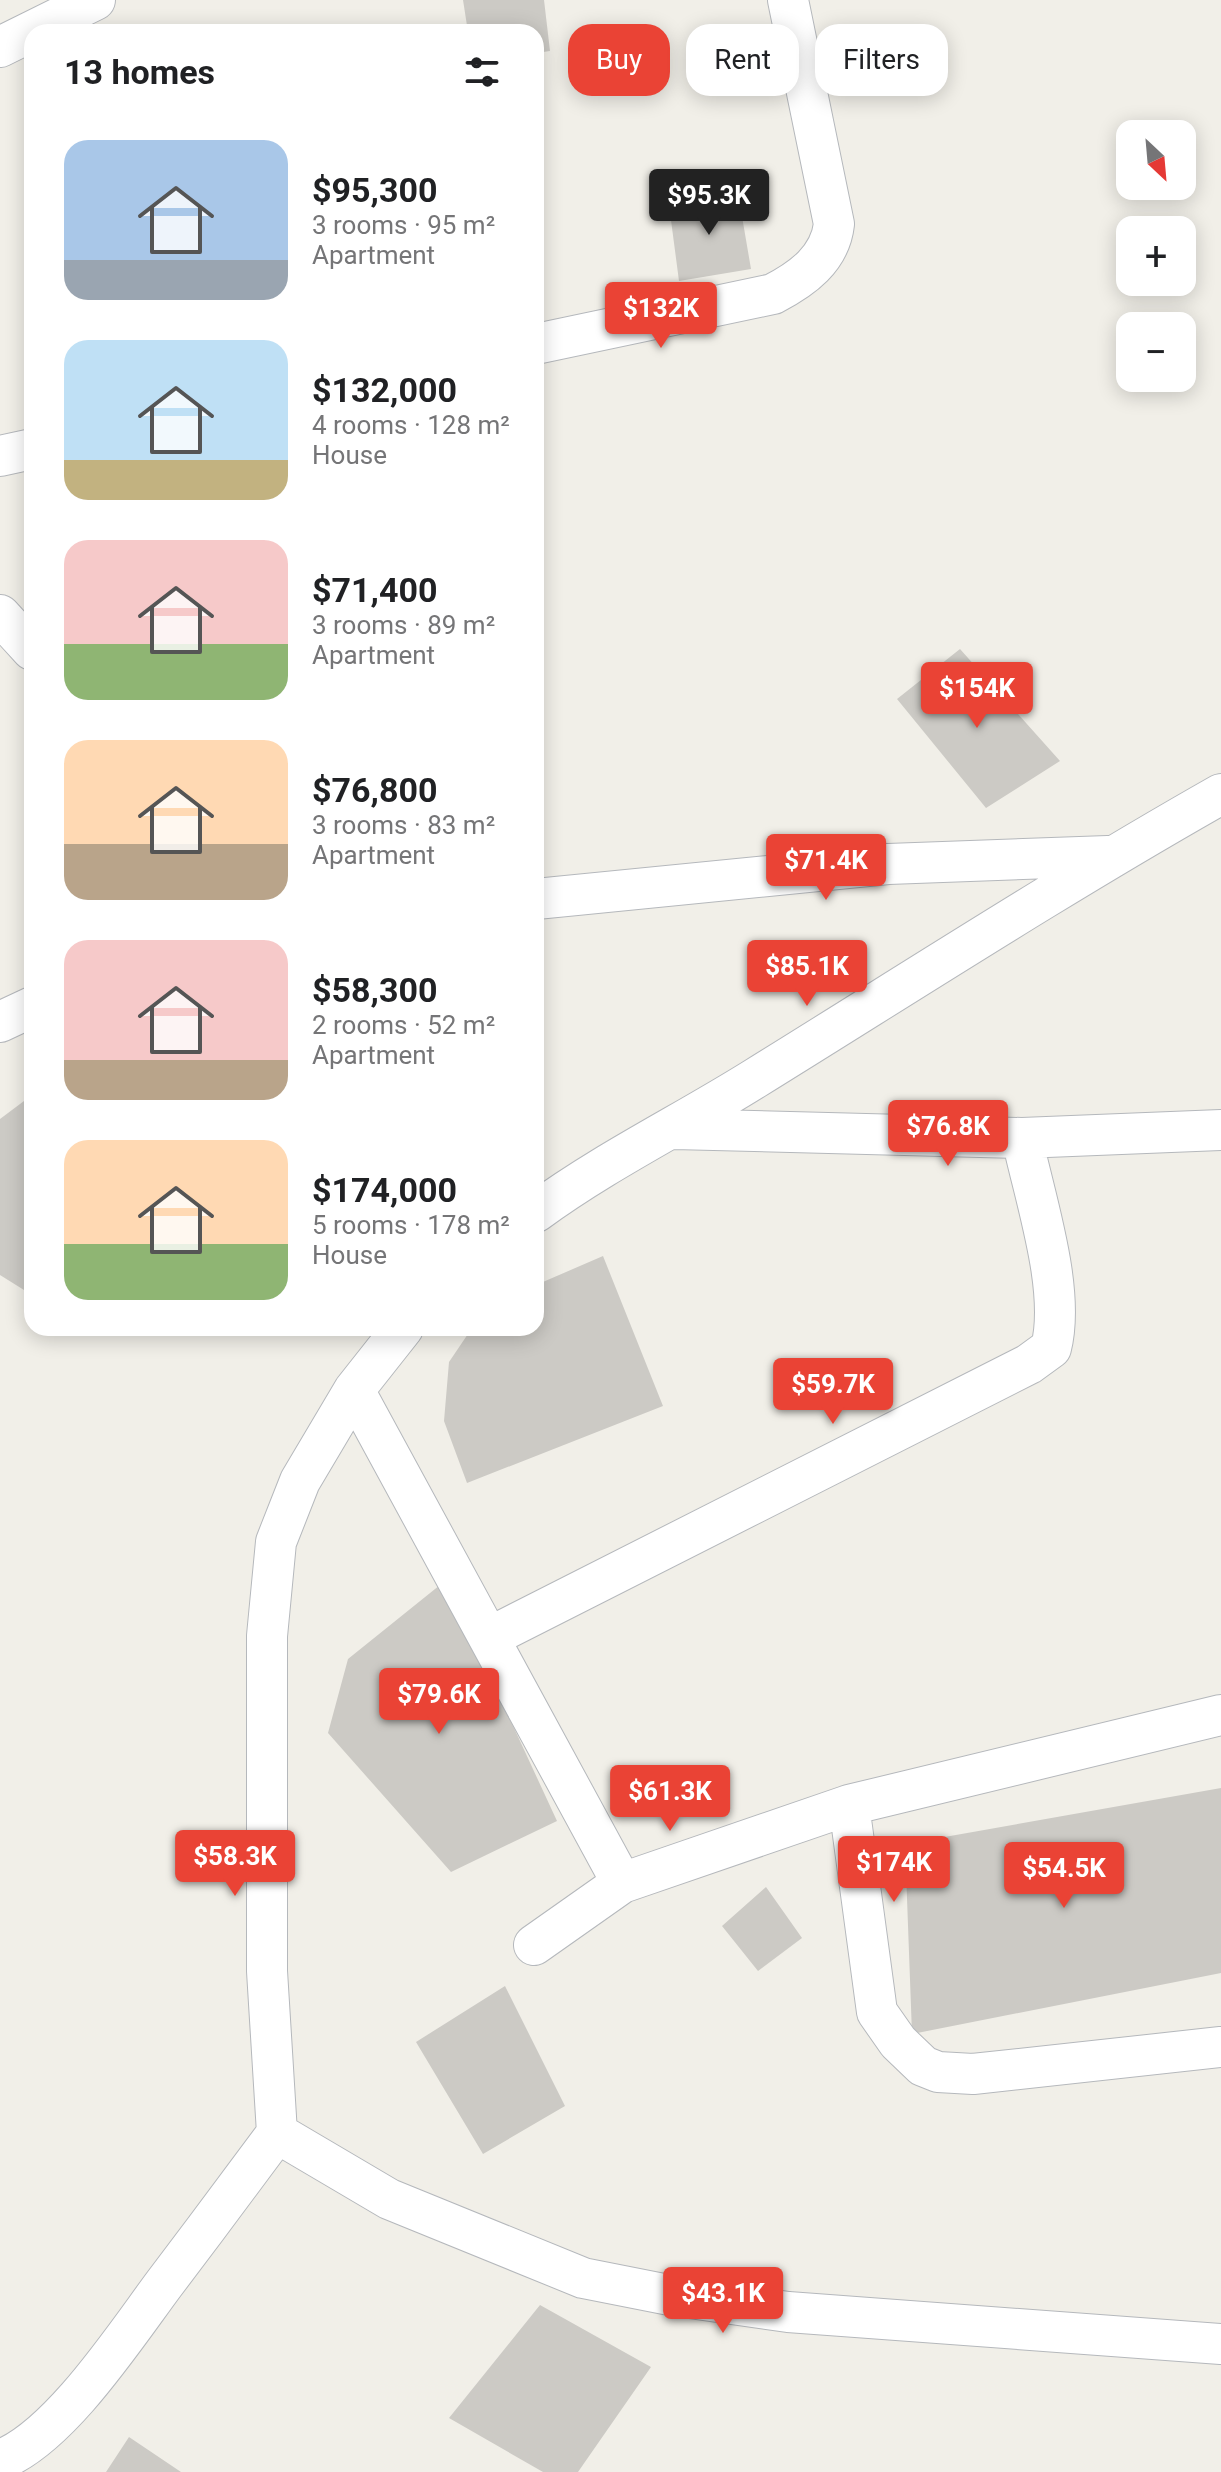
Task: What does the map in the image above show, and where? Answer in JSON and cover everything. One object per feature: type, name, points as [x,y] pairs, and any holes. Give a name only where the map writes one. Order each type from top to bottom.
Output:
[{"type":"street","points":[[46,24],[95,0]]},
{"type":"street","points":[[544,342],[773,294],[797,282],[814,265],[833,238],[834,224],[788,0]]},
{"type":"street","points":[[0,47],[24,35]]},
{"type":"street","points":[[0,456],[24,451]]},
{"type":"street","points":[[0,615],[24,641]]},
{"type":"street","points":[[544,1206],[568,1189],[674,1129],[1112,856],[1221,794]]},
{"type":"street","points":[[544,898],[888,864],[1112,856]]},
{"type":"street","points":[[0,1022],[24,1011]]},
{"type":"street","points":[[674,1129],[1022,1138],[1221,1130]]},
{"type":"street","points":[[490,1637],[1029,1364],[1051,1348],[1058,1323],[1054,1288],[1022,1138]]},
{"type":"street","points":[[0,2460],[37,2439],[86,2385],[277,2133],[267,1971],[267,1636],[276,1542],[300,1481],[354,1390],[397,1336]]},
{"type":"street","points":[[354,1390],[622,1883]]},
{"type":"street","points":[[534,1945],[622,1883],[849,1805],[1221,1715]]},
{"type":"street","points":[[849,1805],[877,2012],[898,2042],[923,2066],[938,2072],[973,2074],[1221,2047]]},
{"type":"street","points":[[277,2133],[389,2199],[583,2278],[669,2295],[788,2312],[1221,2344]]},
{"type":"building","points":[[463,0],[544,0],[550,51],[544,52],[544,24],[467,24]]},
{"type":"building","points":[[738,193],[751,269],[679,281],[669,205]]},
{"type":"building","points":[[960,649],[1060,761],[986,808],[897,699]]},
{"type":"building","points":[[24,1101],[24,1290],[0,1275],[0,1119]]},
{"type":"building","points":[[603,1256],[663,1406],[467,1483],[444,1421],[449,1362],[467,1336],[544,1336],[544,1282]]},
{"type":"building","points":[[440,1585],[471,1635],[557,1821],[451,1872],[328,1733],[348,1659]]},
{"type":"building","points":[[1221,1788],[1221,1973],[912,2034],[905,1844]]},
{"type":"building","points":[[766,1887],[802,1938],[758,1971],[722,1926]]},
{"type":"building","points":[[505,1986],[565,2106],[483,2154],[416,2042]]},
{"type":"building","points":[[540,2305],[651,2367],[578,2472],[543,2472],[449,2418]]},
{"type":"building","points":[[129,2437],[181,2472],[106,2472]]}]
